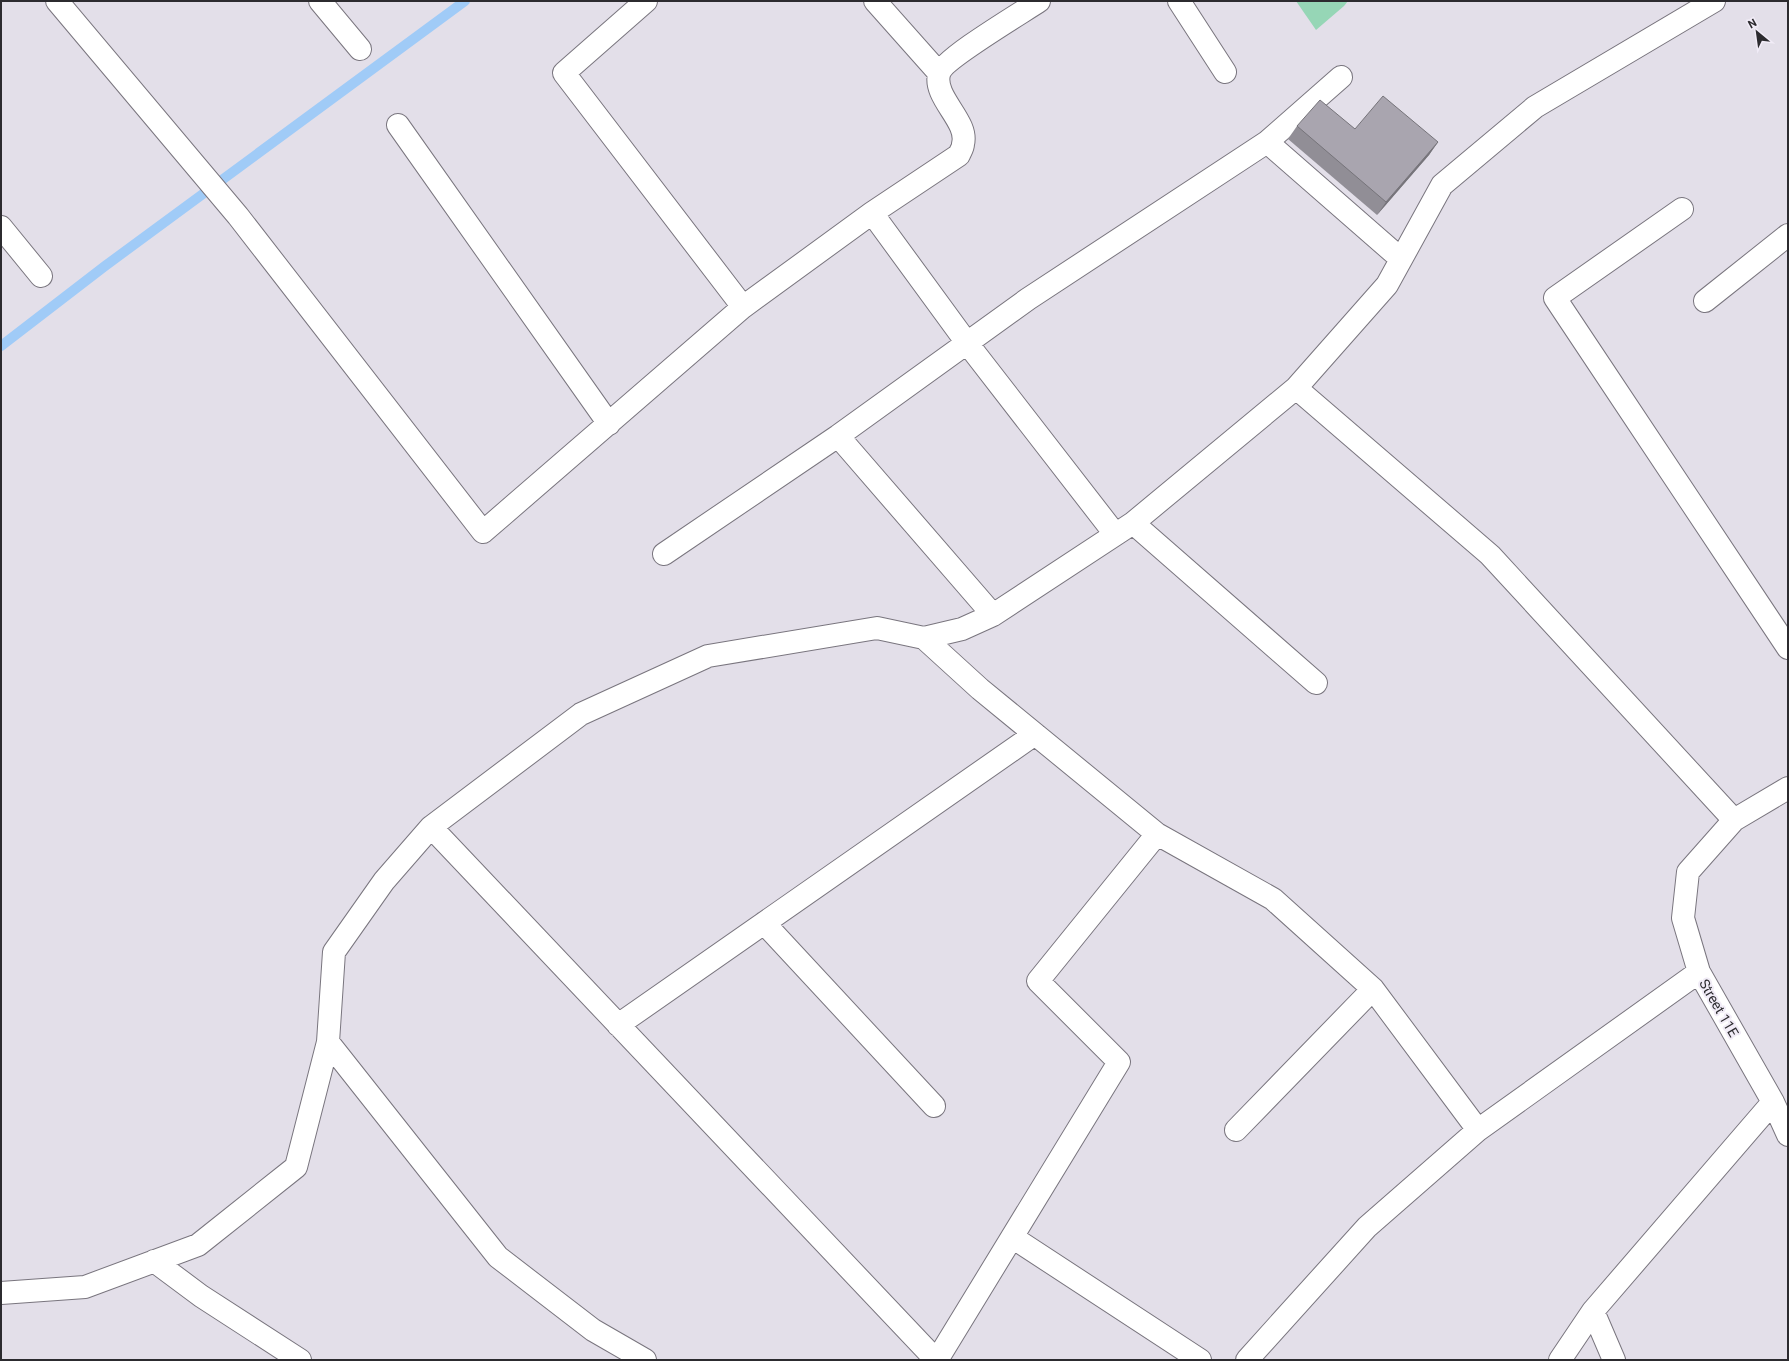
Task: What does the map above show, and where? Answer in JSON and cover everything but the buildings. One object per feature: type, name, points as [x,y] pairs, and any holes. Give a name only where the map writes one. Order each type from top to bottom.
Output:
[{"type":"street","points":[[57,1],[238,216],[483,532],[743,307],[872,213],[959,156],[964,143],[960,124],[939,88],[939,73],[951,59],[1039,1]]},
{"type":"street","points":[[320,1],[360,49]]},
{"type":"street","points":[[646,1],[564,73],[743,307]]},
{"type":"street","points":[[875,1],[939,73]]},
{"type":"street","points":[[1179,1],[1225,72]]},
{"type":"street","points":[[1,1294],[85,1287],[198,1245],[296,1167],[328,1042],[334,952],[384,881],[431,827],[581,714],[708,656],[877,628],[924,638],[962,629],[993,615],[1124,529],[1296,388],[1387,285],[1442,185],[1535,107],[1714,1]]},
{"type":"street","points":[[664,554],[838,436],[1028,300],[1267,142],[1341,77]]},
{"type":"street","points":[[398,125],[609,424]]},
{"type":"street","points":[[1267,142],[1401,259]]},
{"type":"street","points":[[1682,209],[1554,298],[1788,648]]},
{"type":"street","points":[[872,213],[967,343],[1124,529],[1316,683]]},
{"type":"street","points":[[1,227],[41,276]]},
{"type":"street","points":[[1705,301],[1788,235]]},
{"type":"street","points":[[1296,388],[1490,555],[1734,820],[1788,788]]},
{"type":"street","points":[[838,436],[993,615]]},
{"type":"street","points":[[924,638],[980,689],[1157,834],[1273,899],[1373,989],[1478,1130]]},
{"type":"street","points":[[618,1025],[1035,734]]},
{"type":"street","name":"Street 11E","points":[[1734,820],[1688,872],[1683,918],[1699,972],[1773,1102],[1788,1135]]},
{"type":"street","points":[[431,827],[936,1360],[1119,1062],[1038,981],[1157,834]]},
{"type":"street","points":[[764,923],[934,1106]]},
{"type":"street","points":[[1247,1360],[1367,1227],[1478,1130],[1699,972]]},
{"type":"street","points":[[1236,1130],[1373,989]]},
{"type":"street","points":[[328,1042],[498,1256],[593,1330],[645,1360]]},
{"type":"street","points":[[1560,1360],[1593,1311],[1773,1102]]},
{"type":"street","points":[[1012,1237],[1200,1360]]},
{"type":"street","points":[[154,1261],[200,1296],[300,1360]]},
{"type":"street","points":[[1593,1311],[1614,1360]]},
{"type":"green space","points":[[1296,1],[1348,1],[1316,30]]},
{"type":"waterway","points":[[1,346],[105,266],[465,1]]}]
